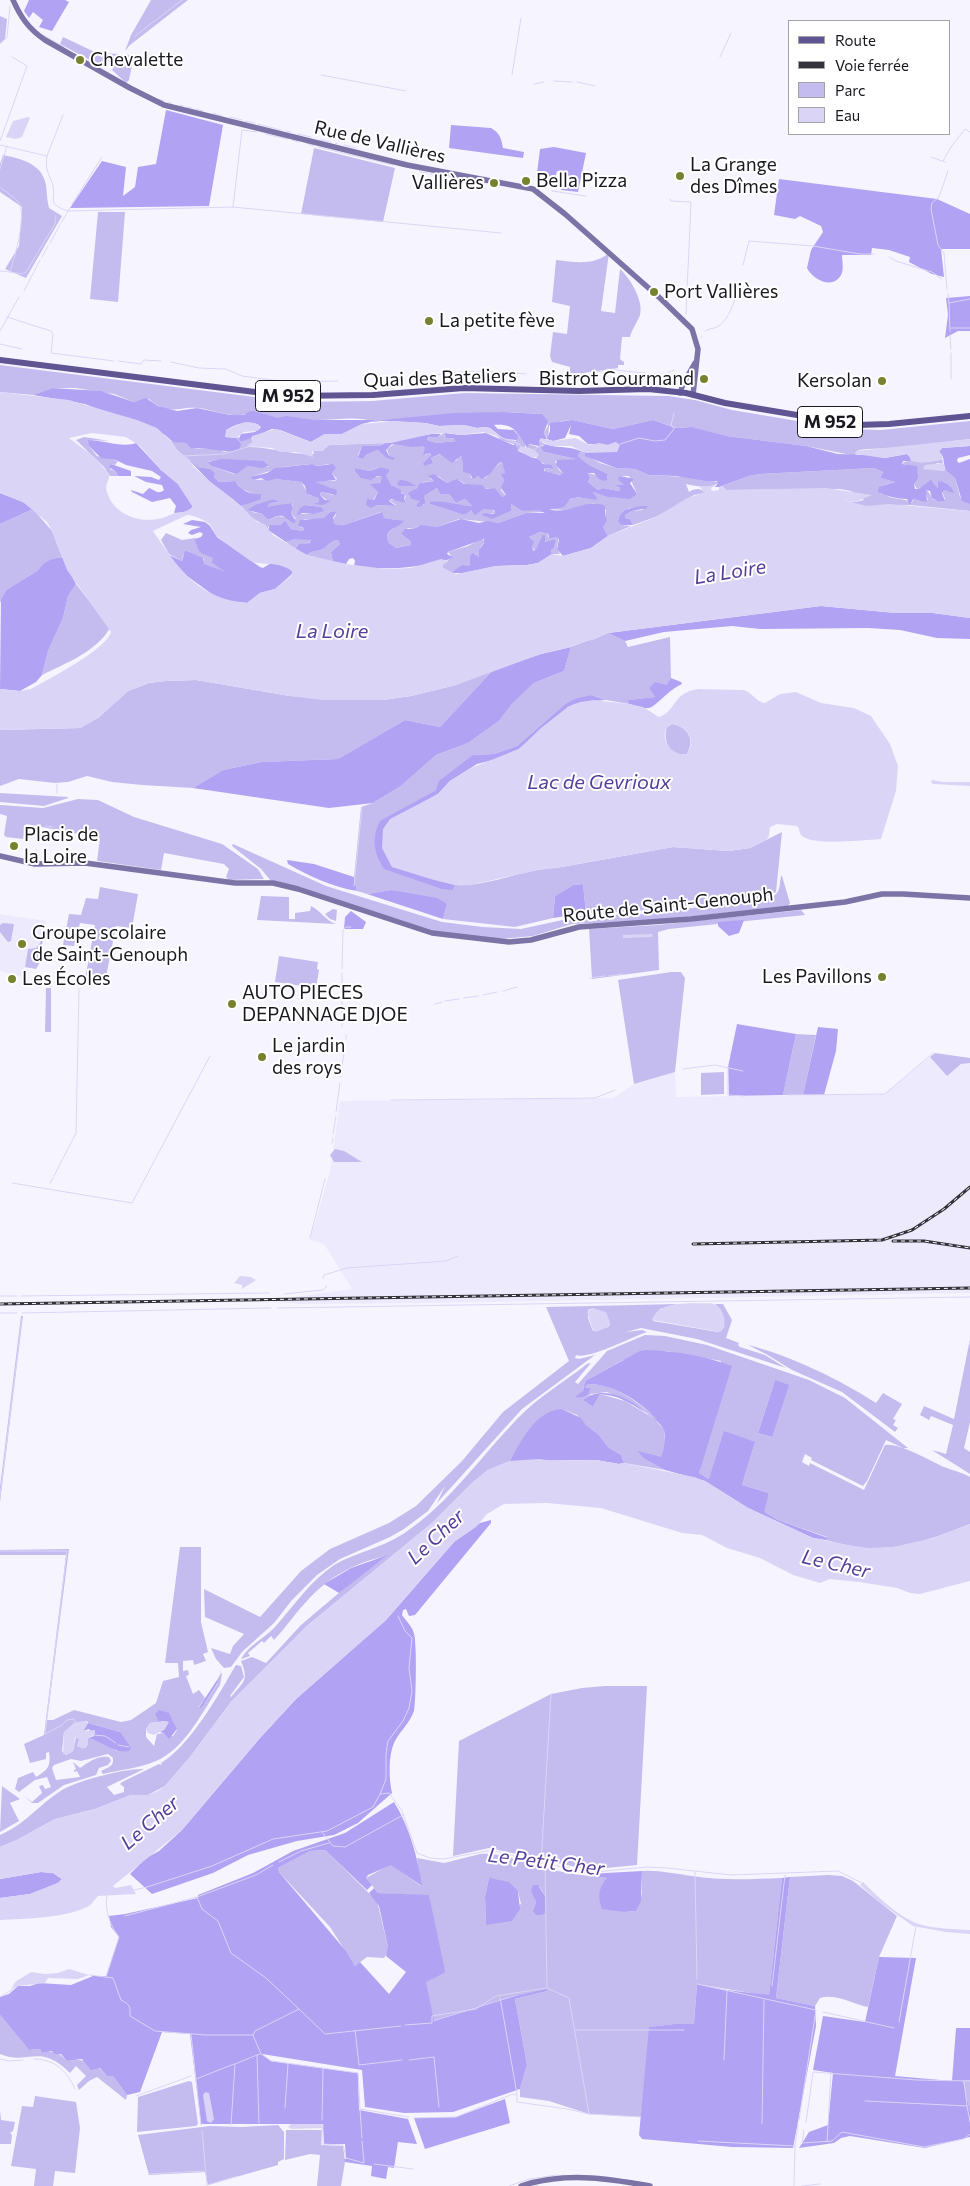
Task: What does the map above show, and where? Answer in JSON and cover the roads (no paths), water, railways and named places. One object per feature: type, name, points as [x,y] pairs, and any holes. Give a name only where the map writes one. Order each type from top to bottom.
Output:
[{"type":"main road","name":"Quai des Bateliers","points":[[0,360],[74,371],[300,397],[384,394],[464,388],[565,391],[638,389],[680,392],[725,403],[857,425],[889,424],[970,416]]},
{"type":"street","name":"Rue de Vallières","points":[[13,0],[24,23],[38,36],[158,103],[407,165],[533,189],[547,198],[686,321],[692,329],[697,342],[693,395]]},
{"type":"street","points":[[680,392],[696,362]]},
{"type":"street","name":"Route de Saint-Genouph","points":[[0,856],[35,864],[85,863],[234,883],[279,884],[432,933],[509,942],[531,940],[579,927],[691,920],[845,902],[882,894],[970,898]]},
{"type":"street","points":[[521,2186],[558,2178],[584,2177],[650,2186]]},
{"type":"water","points":[[30,118],[22,137],[16,139],[6,137],[13,121]]},
{"type":"water","name":"La Loire","points":[[0,392],[69,400],[137,420],[157,428],[209,481],[233,499],[257,522],[264,524],[273,535],[307,555],[346,564],[386,569],[411,568],[441,559],[448,561],[443,565],[443,568],[456,574],[496,566],[538,563],[552,554],[563,556],[591,548],[608,536],[658,516],[687,498],[704,493],[700,487],[716,485],[711,488],[712,491],[719,490],[719,487],[722,486],[726,490],[826,488],[872,495],[855,502],[844,500],[866,506],[889,504],[970,511],[970,618],[933,613],[896,613],[821,606],[608,633],[571,647],[541,654],[456,685],[411,696],[382,700],[322,700],[196,680],[165,681],[149,683],[128,691],[98,718],[80,728],[0,730],[0,689],[20,691],[31,689],[88,655],[107,639],[111,632],[67,570],[47,522],[23,502],[0,493]],"holes":[[[92,433],[126,437],[140,446],[161,470],[178,484],[193,507],[185,511],[149,520],[134,518],[120,511],[107,492],[106,487],[109,474],[92,455],[69,438]],[[187,515],[206,522],[211,526],[216,535],[253,562],[280,565],[292,571],[292,575],[275,589],[260,593],[247,603],[230,600],[202,588],[181,569],[153,531]]]},
{"type":"water","points":[[396,421],[439,426],[464,425],[477,428],[484,427],[490,428],[498,435],[483,432],[461,435],[447,433],[431,434],[391,443],[329,445],[322,451],[312,451],[313,457],[296,452],[280,452],[272,448],[246,446],[253,442],[252,436],[276,429],[311,442],[325,434],[342,434],[362,424]]},
{"type":"water","points":[[245,422],[258,424],[260,429],[244,432],[236,438],[225,437],[226,430]]},
{"type":"water","points":[[541,438],[553,441],[575,438],[590,445],[599,443],[608,445],[616,442],[620,445],[617,452],[586,453],[571,446],[552,446],[540,441]]},
{"type":"water","points":[[970,439],[970,446],[942,448],[939,451],[943,457],[941,460],[922,463],[911,461],[907,454],[884,458],[855,454],[856,451]]},
{"type":"water","points":[[520,447],[531,449],[539,456],[532,458],[520,451]]},
{"type":"water","points":[[943,463],[946,469],[942,471],[923,469],[925,465]]},
{"type":"water","name":"Lac de Gevrioux","points":[[699,689],[744,690],[765,703],[780,694],[796,692],[821,703],[854,708],[871,716],[890,744],[898,766],[896,791],[881,839],[840,842],[817,841],[802,836],[797,826],[777,824],[770,827],[769,836],[766,840],[750,848],[729,851],[673,847],[537,870],[471,885],[455,885],[392,867],[382,848],[383,829],[390,819],[438,794],[450,781],[471,768],[519,749],[541,728],[568,707],[593,700],[643,707],[659,717],[669,711],[679,698],[690,691]],"holes":[[[672,724],[687,731],[691,739],[690,749],[687,754],[681,754],[671,749],[665,739],[667,728]]]},
{"type":"water","points":[[932,780],[970,782],[970,786],[933,784]]},
{"type":"water","points":[[653,934],[652,937],[623,938],[623,935]]},
{"type":"water","points":[[240,1276],[251,1277],[256,1280],[242,1289],[242,1285],[234,1283]]},
{"type":"water","points":[[686,1303],[711,1303],[720,1309],[724,1316],[724,1328],[720,1332],[652,1320],[656,1313],[669,1306]]},
{"type":"water","points":[[593,1308],[606,1312],[610,1322],[608,1327],[596,1332],[593,1330],[587,1312]]},
{"type":"water","name":"Le Cher","points":[[539,1459],[555,1461],[596,1460],[619,1464],[624,1463],[694,1477],[705,1481],[748,1508],[813,1538],[868,1548],[893,1547],[933,1538],[970,1524],[970,1581],[920,1594],[859,1582],[830,1579],[820,1583],[793,1575],[760,1558],[727,1548],[702,1535],[682,1533],[601,1508],[547,1503],[504,1504],[487,1514],[476,1527],[454,1542],[386,1620],[296,1699],[260,1738],[182,1830],[113,1886],[115,1888],[131,1885],[136,1894],[98,1896],[89,1906],[67,1914],[0,1920],[0,1898],[30,1894],[58,1883],[62,1879],[53,1873],[41,1872],[0,1879],[0,1847],[55,1819],[95,1809],[131,1795],[148,1795],[165,1786],[190,1757],[231,1702],[308,1625],[432,1523],[472,1483],[488,1470],[510,1461]]},
{"type":"water","points":[[85,1721],[88,1723],[83,1731],[95,1730],[95,1734],[88,1738],[88,1744],[83,1749],[77,1746],[79,1739],[75,1737],[73,1751],[69,1754],[63,1754],[64,1732],[74,1723]]},
{"type":"water","points":[[169,1722],[165,1729],[154,1735],[148,1733],[146,1729],[150,1723]]},
{"type":"water","points":[[863,1882],[889,1906],[912,1921],[931,1927],[970,1930],[970,1934],[913,1926],[879,1902],[860,1885]]},
{"type":"water","points":[[69,1969],[89,1975],[78,1979],[48,1978],[45,1983],[18,1986],[11,1990],[15,1982],[31,1972],[58,1973]]},
{"type":"water","points":[[205,2092],[209,2093],[214,2119],[211,2123],[207,2121],[203,2095]]},
{"type":"water","points":[[291,2124],[321,2124],[324,2126],[323,2128],[292,2129],[288,2127]]},
{"type":"waterway","points":[[135,36],[182,0]]},
{"type":"waterway","points":[[0,44],[7,37],[10,6]]},
{"type":"waterway","points":[[512,75],[521,18]]},
{"type":"waterway","points":[[720,57],[731,33]]},
{"type":"waterway","points":[[43,35],[64,47]]},
{"type":"waterway","points":[[0,141],[27,66],[12,57]]},
{"type":"waterway","points":[[321,75],[406,91]]},
{"type":"waterway","points":[[554,81],[572,82]]},
{"type":"waterway","points":[[534,84],[544,82]]},
{"type":"waterway","points":[[577,82],[595,86]]},
{"type":"waterway","points":[[158,99],[164,101]]},
{"type":"waterway","points":[[187,107],[192,108]]},
{"type":"waterway","points":[[196,109],[203,111]]},
{"type":"waterway","points":[[213,113],[222,116]]},
{"type":"waterway","points":[[47,156],[63,115]]},
{"type":"waterway","points":[[230,117],[242,120]]},
{"type":"waterway","points":[[245,121],[255,123]]},
{"type":"waterway","points":[[258,124],[281,130]]},
{"type":"waterway","points":[[945,162],[943,161],[951,147],[965,129],[970,132]]},
{"type":"waterway","points":[[233,207],[242,130],[257,132]]},
{"type":"waterway","points":[[286,131],[291,132]]},
{"type":"waterway","points":[[265,134],[288,139]]},
{"type":"waterway","points":[[298,134],[311,137]]},
{"type":"waterway","points":[[292,140],[298,142]]},
{"type":"waterway","points":[[320,140],[331,142]]},
{"type":"waterway","points":[[306,143],[314,146]]},
{"type":"waterway","points":[[0,145],[47,156],[47,167],[53,188],[54,203],[68,211],[233,207],[501,233]]},
{"type":"waterway","points":[[344,145],[356,148]]},
{"type":"waterway","points":[[0,169],[7,146]]},
{"type":"waterway","points":[[318,147],[393,165]]},
{"type":"waterway","points":[[72,204],[102,157]]},
{"type":"waterway","points":[[931,157],[942,161]]},
{"type":"waterway","points":[[947,289],[944,253],[938,245],[931,209],[932,203],[939,197],[948,171]]},
{"type":"waterway","points":[[420,172],[427,173]]},
{"type":"waterway","points":[[430,174],[437,175]]},
{"type":"waterway","points":[[441,175],[465,180]]},
{"type":"waterway","points":[[481,182],[486,183]]},
{"type":"waterway","points":[[0,187],[18,202],[22,216],[10,272],[0,271]]},
{"type":"waterway","points":[[552,191],[586,196]]},
{"type":"waterway","points":[[670,199],[671,201],[691,202],[686,314]]},
{"type":"waterway","points":[[61,223],[70,208]]},
{"type":"waterway","points":[[10,272],[22,274],[26,272],[55,224],[56,216]]},
{"type":"waterway","points":[[50,243],[60,225]]},
{"type":"waterway","points":[[743,265],[749,241],[813,246],[860,254],[874,254]]},
{"type":"waterway","points":[[42,257],[48,246]]},
{"type":"waterway","points":[[889,257],[932,272],[942,279]]},
{"type":"waterway","points":[[24,291],[40,260]]},
{"type":"waterway","points":[[705,331],[723,323],[733,305],[737,290]]},
{"type":"waterway","points":[[948,294],[949,303],[970,299]]},
{"type":"waterway","points":[[0,331],[19,297]]},
{"type":"waterway","points":[[949,303],[950,332]]},
{"type":"waterway","points":[[7,317],[51,331],[53,334],[51,353],[114,361]]},
{"type":"waterway","points":[[951,328],[970,328]]},
{"type":"waterway","points":[[950,335],[951,349]]},
{"type":"waterway","points":[[0,344],[22,349]]},
{"type":"waterway","points":[[951,353],[951,379]]},
{"type":"waterway","points":[[118,361],[141,364],[144,360],[161,361]]},
{"type":"waterway","points":[[171,362],[199,368],[226,369],[242,376],[288,382],[338,381]]},
{"type":"waterway","points":[[560,377],[588,375],[608,369],[652,374],[665,374],[674,370]]},
{"type":"waterway","points":[[411,379],[462,372],[526,374]]},
{"type":"waterway","points":[[620,444],[639,438],[655,441],[665,440],[674,429],[671,425],[674,413]]},
{"type":"waterway","points":[[497,436],[519,444],[522,448]]},
{"type":"waterway","points":[[532,451],[543,444]]},
{"type":"waterway","points":[[184,456],[224,454],[251,446]]},
{"type":"waterway","points":[[57,784],[57,793]]},
{"type":"waterway","points":[[354,886],[362,807]]},
{"type":"waterway","points":[[46,826],[53,827]]},
{"type":"waterway","points":[[342,969],[343,930],[346,927],[351,927]]},
{"type":"waterway","points":[[342,973],[342,1027]]},
{"type":"waterway","points":[[609,976],[623,974]]},
{"type":"waterway","points":[[590,978],[605,976]]},
{"type":"waterway","points":[[503,991],[517,987]]},
{"type":"waterway","points":[[54,1176],[76,1133],[79,989]]},
{"type":"waterway","points":[[483,995],[497,992]]},
{"type":"waterway","points":[[464,998],[478,996]]},
{"type":"waterway","points":[[445,1001],[459,999]]},
{"type":"waterway","points":[[435,1004],[442,1002]]},
{"type":"waterway","points":[[367,1021],[382,1017]]},
{"type":"waterway","points":[[340,1077],[345,1048]]},
{"type":"waterway","points":[[788,1095],[885,1094],[933,1053]]},
{"type":"waterway","points":[[12,1183],[132,1203],[210,1056]]},
{"type":"waterway","points":[[683,1069],[715,1065],[743,1071]]},
{"type":"waterway","points":[[728,1067],[728,1095],[744,1096]]},
{"type":"waterway","points":[[336,1112],[340,1083]]},
{"type":"waterway","points":[[391,1100],[595,1098],[615,1090]]},
{"type":"waterway","points":[[333,1134],[336,1116]]},
{"type":"waterway","points":[[332,1143],[333,1138]]},
{"type":"waterway","points":[[50,1183],[53,1178]]},
{"type":"waterway","points":[[310,1238],[325,1179]]},
{"type":"waterway","points":[[323,1278],[324,1275],[347,1268],[446,1261],[458,1256]]},
{"type":"waterway","points":[[284,1294],[323,1290],[327,1286]]},
{"type":"waterway","points":[[21,1296],[269,1293]]},
{"type":"waterway","points":[[0,1296],[17,1296]]},
{"type":"waterway","points":[[277,1308],[970,1297]]},
{"type":"waterway","points":[[22,1313],[271,1308]]},
{"type":"waterway","points":[[0,1313],[17,1313]]},
{"type":"waterway","points":[[0,1496],[22,1318]]},
{"type":"waterway","points":[[0,1551],[67,1551],[45,1734],[62,1725],[67,1720],[74,1719],[76,1724]]},
{"type":"waterway","points":[[380,1794],[386,1779],[388,1741],[403,1721],[409,1708],[412,1691],[409,1668],[412,1638],[405,1631],[398,1616]]},
{"type":"waterway","points":[[541,1863],[551,1694]]},
{"type":"waterway","points":[[94,1735],[105,1736],[116,1743]]},
{"type":"waterway","points":[[118,1745],[129,1747]]},
{"type":"waterway","name":"Le Petit Cher","points":[[134,1890],[212,1866],[273,1839],[327,1831],[373,1807],[380,1794],[389,1793],[402,1811],[417,1853],[430,1858],[443,1859],[492,1850],[543,1864],[595,1872],[647,1867],[731,1875],[838,1871],[862,1883]]},
{"type":"waterway","points":[[322,1832],[333,1846],[345,1847],[403,1815]]},
{"type":"waterway","points":[[279,1862],[301,1851],[329,1843]]},
{"type":"waterway","points":[[545,1864],[547,1988],[569,1998],[589,2114]]},
{"type":"waterway","points":[[197,1897],[256,1875],[273,1865]]},
{"type":"waterway","points":[[695,1872],[697,1979]]},
{"type":"waterway","points":[[772,1986],[785,1875]]},
{"type":"waterway","points":[[106,1977],[119,1937],[109,1918],[106,1907],[107,1896]]},
{"type":"waterway","points":[[125,1916],[197,1897],[202,1909],[218,1921],[231,1953],[266,1978],[299,2009]]},
{"type":"waterway","points":[[899,2022],[916,1926]]},
{"type":"waterway","points":[[90,1975],[113,1978],[121,2000],[129,2006],[130,2016],[155,2031],[206,2035],[253,2035],[261,2054],[271,2061],[358,2073],[360,2109],[409,2117]]},
{"type":"waterway","points":[[697,1984],[816,2010],[799,2120]]},
{"type":"waterway","points":[[405,2025],[432,2023],[432,2016],[476,2009],[496,1996],[546,1988]]},
{"type":"waterway","points":[[0,1997],[12,1990]]},
{"type":"waterway","points":[[724,2060],[727,1991]]},
{"type":"waterway","points":[[500,1997],[517,2094]]},
{"type":"waterway","points":[[762,2124],[764,2000]]},
{"type":"waterway","points":[[253,2035],[255,2031],[299,2009],[325,2034],[401,2026]]},
{"type":"waterway","points":[[823,2012],[894,2028]]},
{"type":"waterway","points":[[355,2030],[359,2065],[402,2060]]},
{"type":"waterway","points":[[575,2030],[684,2030]]},
{"type":"waterway","points":[[191,2034],[201,2125]]},
{"type":"waterway","points":[[259,2123],[257,2055],[260,2054]]},
{"type":"waterway","points":[[231,2125],[235,2064],[257,2055]]},
{"type":"waterway","points":[[409,2060],[434,2057],[439,2107]]},
{"type":"waterway","points":[[0,2059],[9,2061],[23,2060]]},
{"type":"waterway","points":[[34,2059],[48,2061],[59,2067],[75,2089]]},
{"type":"waterway","points":[[196,2079],[234,2064]]},
{"type":"waterway","points":[[285,2108],[288,2064]]},
{"type":"waterway","points":[[322,2120],[323,2069]]},
{"type":"waterway","points":[[813,2072],[917,2080],[970,2081]]},
{"type":"waterway","points":[[806,2122],[813,2073]]},
{"type":"waterway","points":[[827,2142],[831,2073]]},
{"type":"waterway","points":[[136,2096],[191,2076]]},
{"type":"waterway","points":[[865,2101],[967,2106],[964,2081]]},
{"type":"waterway","points":[[414,2118],[456,2117],[513,2094],[517,2095],[517,2102],[589,2114],[641,2117]]},
{"type":"waterway","points":[[967,2106],[970,2122]]},
{"type":"waterway","points":[[360,2109],[362,2138]]},
{"type":"waterway","points":[[794,2186],[795,2146],[798,2124]]},
{"type":"waterway","points":[[322,2128],[322,2144],[343,2145],[346,2158],[364,2163],[362,2141]]},
{"type":"waterway","points":[[202,2130],[207,2185],[238,2176]]},
{"type":"waterway","points":[[804,2130],[802,2143],[832,2141],[842,2132],[924,2147],[964,2139],[970,2134]]},
{"type":"waterway","points":[[698,2141],[795,2146]]},
{"type":"waterway","points":[[374,2164],[413,2169]]},
{"type":"waterway","points":[[148,2174],[204,2171]]},
{"type":"waterway","points":[[509,2186],[529,2179],[557,2175]]},
{"type":"waterway","points":[[802,2186],[820,2184]]},
{"type":"railway","points":[[693,1244],[882,1240],[912,1230],[944,1209],[970,1187]]},
{"type":"railway","points":[[893,1241],[924,1241],[970,1248]]},
{"type":"railway","points":[[0,1304],[970,1288]]},
{"type":"place","name":"Chevalette","points":[[80,60]]},
{"type":"place","name":"La Grange des Dîmes","points":[[680,176]]},
{"type":"place","name":"Bella Pizza","points":[[526,181]]},
{"type":"place","name":"Vallières","points":[[494,183]]},
{"type":"place","name":"Port Vallières","points":[[654,292]]},
{"type":"place","name":"La petite fève","points":[[429,321]]},
{"type":"place","name":"Bistrot Gourmand","points":[[704,379]]},
{"type":"place","name":"Kersolan","points":[[882,381]]},
{"type":"place","name":"Placis de la Loire","points":[[14,846]]},
{"type":"place","name":"Groupe scolaire de Saint-Genouph","points":[[22,944]]},
{"type":"place","name":"Les Pavillons","points":[[882,977]]},
{"type":"place","name":"Les Écoles","points":[[12,979]]},
{"type":"place","name":"AUTO PIECES DEPANNAGE DJOE","points":[[232,1004]]},
{"type":"place","name":"Le jardin des roys","points":[[262,1057]]}]
